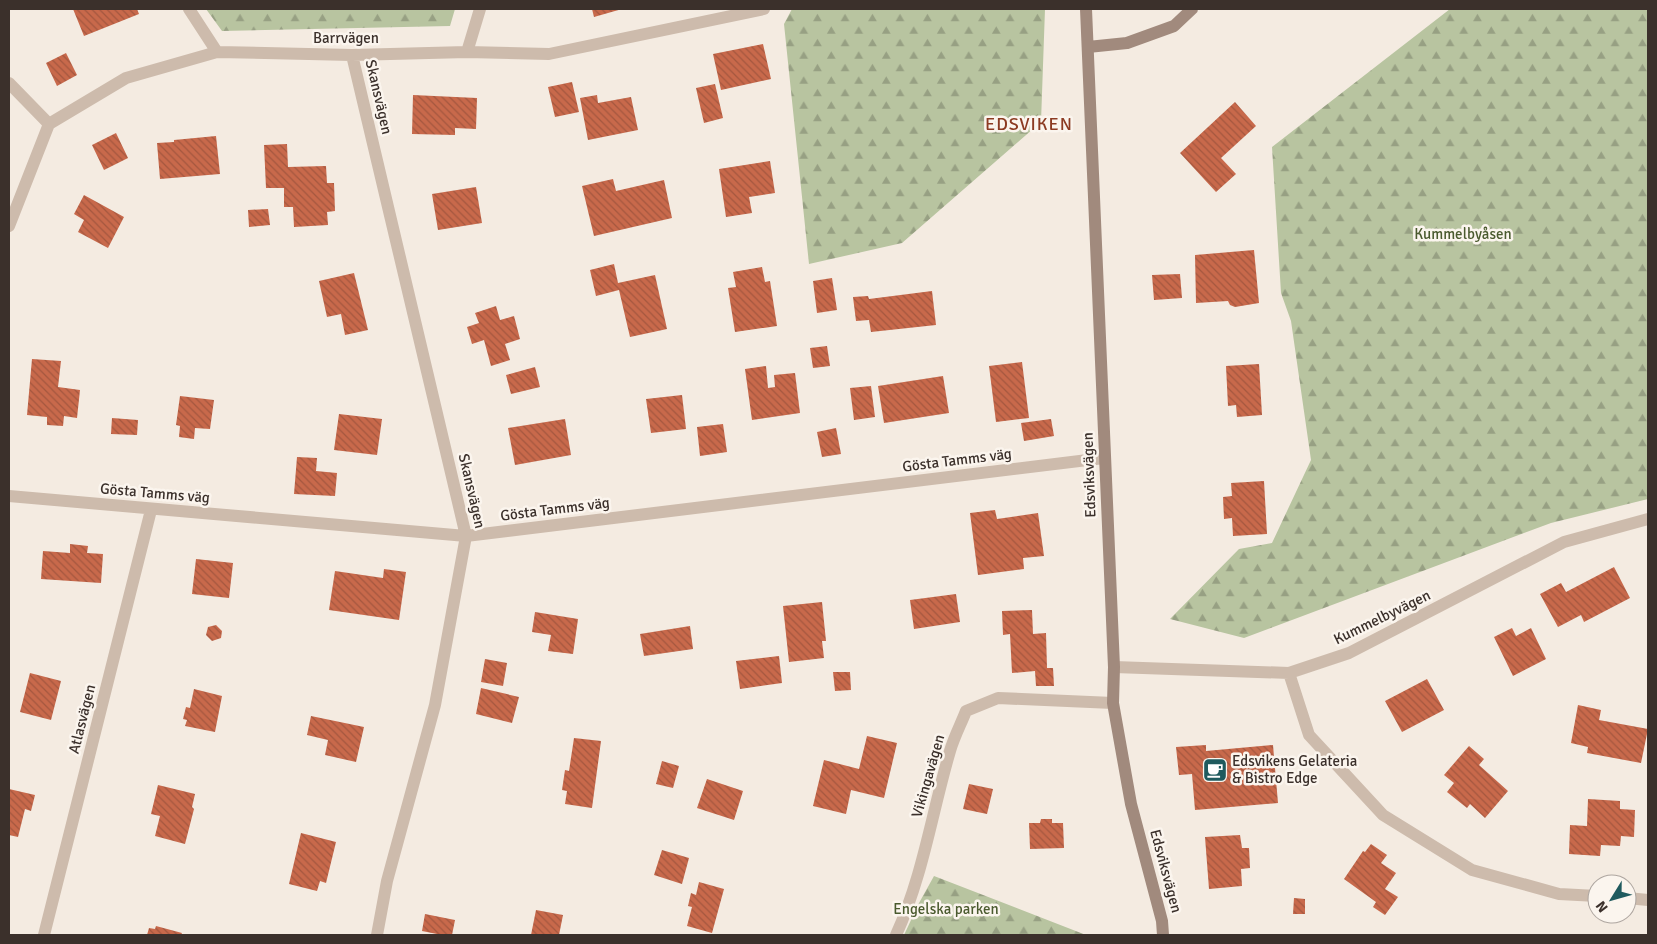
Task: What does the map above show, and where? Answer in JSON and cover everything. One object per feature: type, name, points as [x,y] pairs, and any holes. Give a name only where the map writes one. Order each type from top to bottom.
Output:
[{"type":"street","points":[[189,9],[217,52]]},
{"type":"street","points":[[467,52],[480,9]]},
{"type":"street","name":"Barrvägen","points":[[49,124],[126,78],[217,52],[352,55],[467,52],[549,54],[764,9]]},
{"type":"street","name":"Edsviksvägen","points":[[1086,9],[1114,668],[1113,703],[1131,804],[1162,921],[1163,935]]},
{"type":"street","points":[[1088,47],[1127,43],[1174,26],[1192,9]]},
{"type":"street","name":"Skansvägen","points":[[352,55],[466,536],[435,705],[387,881],[377,935]]},
{"type":"street","points":[[9,83],[49,124],[9,226]]},
{"type":"street","name":"Gösta Tamms väg","points":[[9,496],[151,510],[269,518],[466,536],[1104,458]]},
{"type":"street","name":"Atlasvägen","points":[[44,935],[151,510]]},
{"type":"street","name":"Kummelbyvägen","points":[[1114,668],[1289,673],[1349,653],[1564,542],[1648,519]]},
{"type":"street","points":[[1289,673],[1309,735],[1383,816],[1472,870],[1559,894],[1587,895]]},
{"type":"street","name":"Vikingavägen","points":[[896,935],[908,910],[921,868],[951,749],[966,711],[998,698],[1113,703]]},
{"type":"green space","points":[[206,9],[455,9],[450,26],[222,31]]},
{"type":"green space","points":[[792,9],[1045,9],[1041,122],[902,243],[809,264],[784,24]]},
{"type":"green space","name":"Kummelbyåsen","points":[[1450,9],[1648,9],[1648,499],[1551,523],[1244,638],[1170,619],[1239,549],[1272,543],[1311,460],[1291,321],[1281,293],[1272,147]]},
{"type":"green space","name":"Engelska parken","points":[[934,876],[1086,935],[904,935]]},
{"type":"building","points":[[73,9],[137,9],[139,14],[84,36]]},
{"type":"building","points":[[592,9],[622,9],[594,17]]},
{"type":"building","points":[[763,44],[771,79],[721,90],[713,54]]},
{"type":"building","points":[[66,53],[77,75],[57,86],[46,63]]},
{"type":"building","points":[[572,82],[579,112],[555,117],[548,87]]},
{"type":"building","points":[[715,84],[723,118],[704,123],[696,88]]},
{"type":"building","points":[[413,95],[477,98],[476,129],[455,128],[455,135],[412,134]]},
{"type":"building","points":[[597,95],[598,103],[631,97],[638,130],[588,140],[580,98]]},
{"type":"building","points":[[1235,102],[1256,126],[1221,158],[1236,174],[1216,192],[1180,153]]},
{"type":"building","points":[[116,133],[128,158],[104,170],[92,145]]},
{"type":"building","points":[[216,136],[220,174],[160,179],[157,143]]},
{"type":"building","points":[[287,144],[288,167],[326,166],[327,183],[334,183],[335,211],[327,212],[328,225],[294,227],[293,207],[284,207],[284,188],[266,188],[264,145]]},
{"type":"building","points":[[770,161],[775,193],[749,197],[752,213],[726,217],[719,169]]},
{"type":"building","points":[[613,179],[616,191],[664,180],[672,218],[594,236],[582,186]]},
{"type":"building","points":[[476,187],[482,223],[438,230],[432,194]]},
{"type":"building","points":[[84,195],[124,217],[108,248],[78,232],[84,220],[74,214]]},
{"type":"building","points":[[268,209],[270,225],[249,227],[248,210]]},
{"type":"building","points":[[1254,250],[1259,303],[1235,307],[1230,305],[1228,301],[1196,303],[1195,255]]},
{"type":"building","points":[[614,264],[618,283],[655,275],[667,329],[630,337],[619,290],[596,296],[590,270]]},
{"type":"building","points":[[762,267],[765,282],[770,281],[777,326],[735,332],[728,288],[736,287],[733,272]]},
{"type":"building","points":[[354,273],[368,330],[345,335],[341,314],[327,317],[319,281]]},
{"type":"building","points":[[1180,274],[1182,298],[1154,300],[1152,275]]},
{"type":"building","points":[[832,278],[837,310],[817,313],[813,281]]},
{"type":"building","points":[[932,291],[936,325],[871,332],[869,320],[856,321],[853,297],[868,296],[869,299]]},
{"type":"building","points":[[496,306],[500,320],[514,316],[520,339],[505,344],[510,360],[491,366],[484,340],[472,344],[467,327],[479,323],[475,313]]},
{"type":"building","points":[[827,346],[830,366],[813,368],[810,348]]},
{"type":"building","points":[[32,359],[61,361],[58,387],[80,390],[77,418],[64,416],[63,426],[47,425],[47,417],[27,415]]},
{"type":"building","points":[[1022,362],[1029,418],[996,422],[989,366]]},
{"type":"building","points":[[1259,364],[1262,415],[1237,417],[1236,405],[1228,406],[1226,366]]},
{"type":"building","points":[[766,366],[768,388],[775,387],[774,375],[795,373],[800,413],[752,420],[745,369]]},
{"type":"building","points":[[535,367],[540,387],[511,394],[506,375]]},
{"type":"building","points":[[943,376],[949,413],[884,423],[878,386]]},
{"type":"building","points":[[871,386],[875,417],[854,420],[850,388]]},
{"type":"building","points":[[682,395],[686,429],[651,433],[646,399]]},
{"type":"building","points":[[180,396],[214,400],[210,429],[195,428],[194,439],[179,437],[180,426],[176,425]]},
{"type":"building","points":[[339,414],[382,419],[377,455],[334,450]]},
{"type":"building","points":[[112,418],[138,420],[137,435],[111,434]]},
{"type":"building","points":[[565,419],[571,455],[515,465],[508,428]]},
{"type":"building","points":[[1051,419],[1054,436],[1024,441],[1021,423]]},
{"type":"building","points":[[723,424],[727,452],[700,456],[697,427]]},
{"type":"building","points":[[836,428],[841,454],[822,457],[817,432]]},
{"type":"building","points":[[297,457],[317,458],[316,471],[337,473],[335,496],[294,494]]},
{"type":"building","points":[[1264,481],[1267,534],[1233,536],[1232,518],[1224,519],[1223,497],[1232,496],[1231,483]]},
{"type":"building","points":[[995,510],[997,519],[1038,513],[1044,556],[1023,558],[1024,569],[978,575],[970,513]]},
{"type":"building","points":[[70,544],[88,546],[87,553],[103,554],[101,583],[41,579],[43,551],[70,553]]},
{"type":"building","points":[[196,559],[233,563],[229,598],[192,594]]},
{"type":"building","points":[[1614,567],[1630,598],[1584,622],[1581,615],[1558,627],[1540,594],[1561,583],[1566,592]]},
{"type":"building","points":[[384,569],[406,572],[399,620],[329,610],[335,571],[383,578]]},
{"type":"building","points":[[956,594],[960,622],[914,629],[910,600]]},
{"type":"building","points":[[822,602],[826,641],[822,641],[824,658],[789,662],[783,606]]},
{"type":"building","points":[[1032,610],[1033,634],[1046,633],[1047,668],[1053,668],[1054,686],[1036,686],[1035,671],[1012,673],[1010,634],[1003,635],[1002,611]]},
{"type":"building","points":[[535,612],[578,619],[573,654],[548,651],[551,635],[532,632]]},
{"type":"building","points":[[216,625],[222,631],[221,638],[212,641],[206,635],[208,627]]},
{"type":"building","points":[[690,626],[693,649],[644,656],[640,634]]},
{"type":"building","points":[[1512,628],[1516,636],[1531,628],[1546,659],[1513,676],[1494,637]]},
{"type":"building","points":[[779,656],[782,683],[740,689],[736,661]]},
{"type":"building","points":[[485,659],[507,663],[503,686],[481,682]]},
{"type":"building","points":[[833,672],[850,672],[851,690],[835,691]]},
{"type":"building","points":[[30,673],[61,681],[51,720],[20,712]]},
{"type":"building","points":[[1427,679],[1444,710],[1402,732],[1385,701]]},
{"type":"building","points":[[481,688],[519,697],[512,723],[476,714]]},
{"type":"building","points":[[194,689],[222,696],[215,732],[185,726],[187,720],[183,719],[186,707],[190,708]]},
{"type":"building","points":[[1578,705],[1601,710],[1599,720],[1648,729],[1641,763],[1587,753],[1588,747],[1571,743]]},
{"type":"building","points":[[311,716],[364,727],[356,762],[325,755],[328,740],[307,735]]},
{"type":"building","points":[[867,736],[897,743],[884,798],[851,790],[846,814],[813,806],[824,760],[859,769]]},
{"type":"building","points":[[574,738],[601,741],[592,808],[565,804],[567,791],[562,790],[565,770],[569,771]]},
{"type":"building","points":[[1206,745],[1206,751],[1273,745],[1278,803],[1195,810],[1192,774],[1179,775],[1176,747]]},
{"type":"building","points":[[1469,746],[1484,759],[1479,765],[1508,791],[1485,818],[1470,804],[1467,808],[1447,792],[1454,783],[1444,775]]},
{"type":"building","points":[[662,761],[679,766],[673,788],[656,784]]},
{"type":"building","points":[[707,779],[743,791],[734,820],[697,808]]},
{"type":"building","points":[[969,784],[993,789],[987,814],[963,809]]},
{"type":"building","points":[[158,785],[195,794],[192,807],[194,809],[185,844],[155,836],[160,816],[151,814]]},
{"type":"building","points":[[9,789],[35,795],[31,811],[25,809],[18,837],[9,835]]},
{"type":"building","points":[[1588,799],[1620,801],[1620,809],[1635,810],[1634,837],[1621,836],[1620,846],[1601,845],[1600,856],[1569,854],[1570,825],[1587,826]]},
{"type":"building","points":[[1041,819],[1052,819],[1052,823],[1063,823],[1064,848],[1030,849],[1029,823],[1040,823]]},
{"type":"building","points":[[301,833],[336,842],[326,883],[320,881],[317,891],[289,884]]},
{"type":"building","points":[[1240,835],[1242,848],[1249,848],[1250,868],[1241,869],[1242,886],[1209,889],[1205,837]]},
{"type":"building","points":[[1371,844],[1387,855],[1381,863],[1396,873],[1385,889],[1398,897],[1385,915],[1373,907],[1376,902],[1344,879],[1363,851],[1365,852]]},
{"type":"building","points":[[662,850],[689,858],[682,884],[654,875]]},
{"type":"building","points":[[699,882],[724,889],[712,933],[687,926],[692,907],[688,906],[691,893],[696,895]]},
{"type":"building","points":[[1294,898],[1305,899],[1305,914],[1293,914]]},
{"type":"building","points":[[536,910],[563,915],[559,935],[531,935]]},
{"type":"building","points":[[425,914],[455,920],[452,935],[422,931]]},
{"type":"building","points":[[156,926],[182,933],[181,935],[147,935],[149,928],[155,929]]},
{"type":"place","name":"Edsvikens Gelateria & Bistro Edge","points":[[1215,770]]},
{"type":"district","name":"EDSVIKEN","points":[[1029,124]]}]
